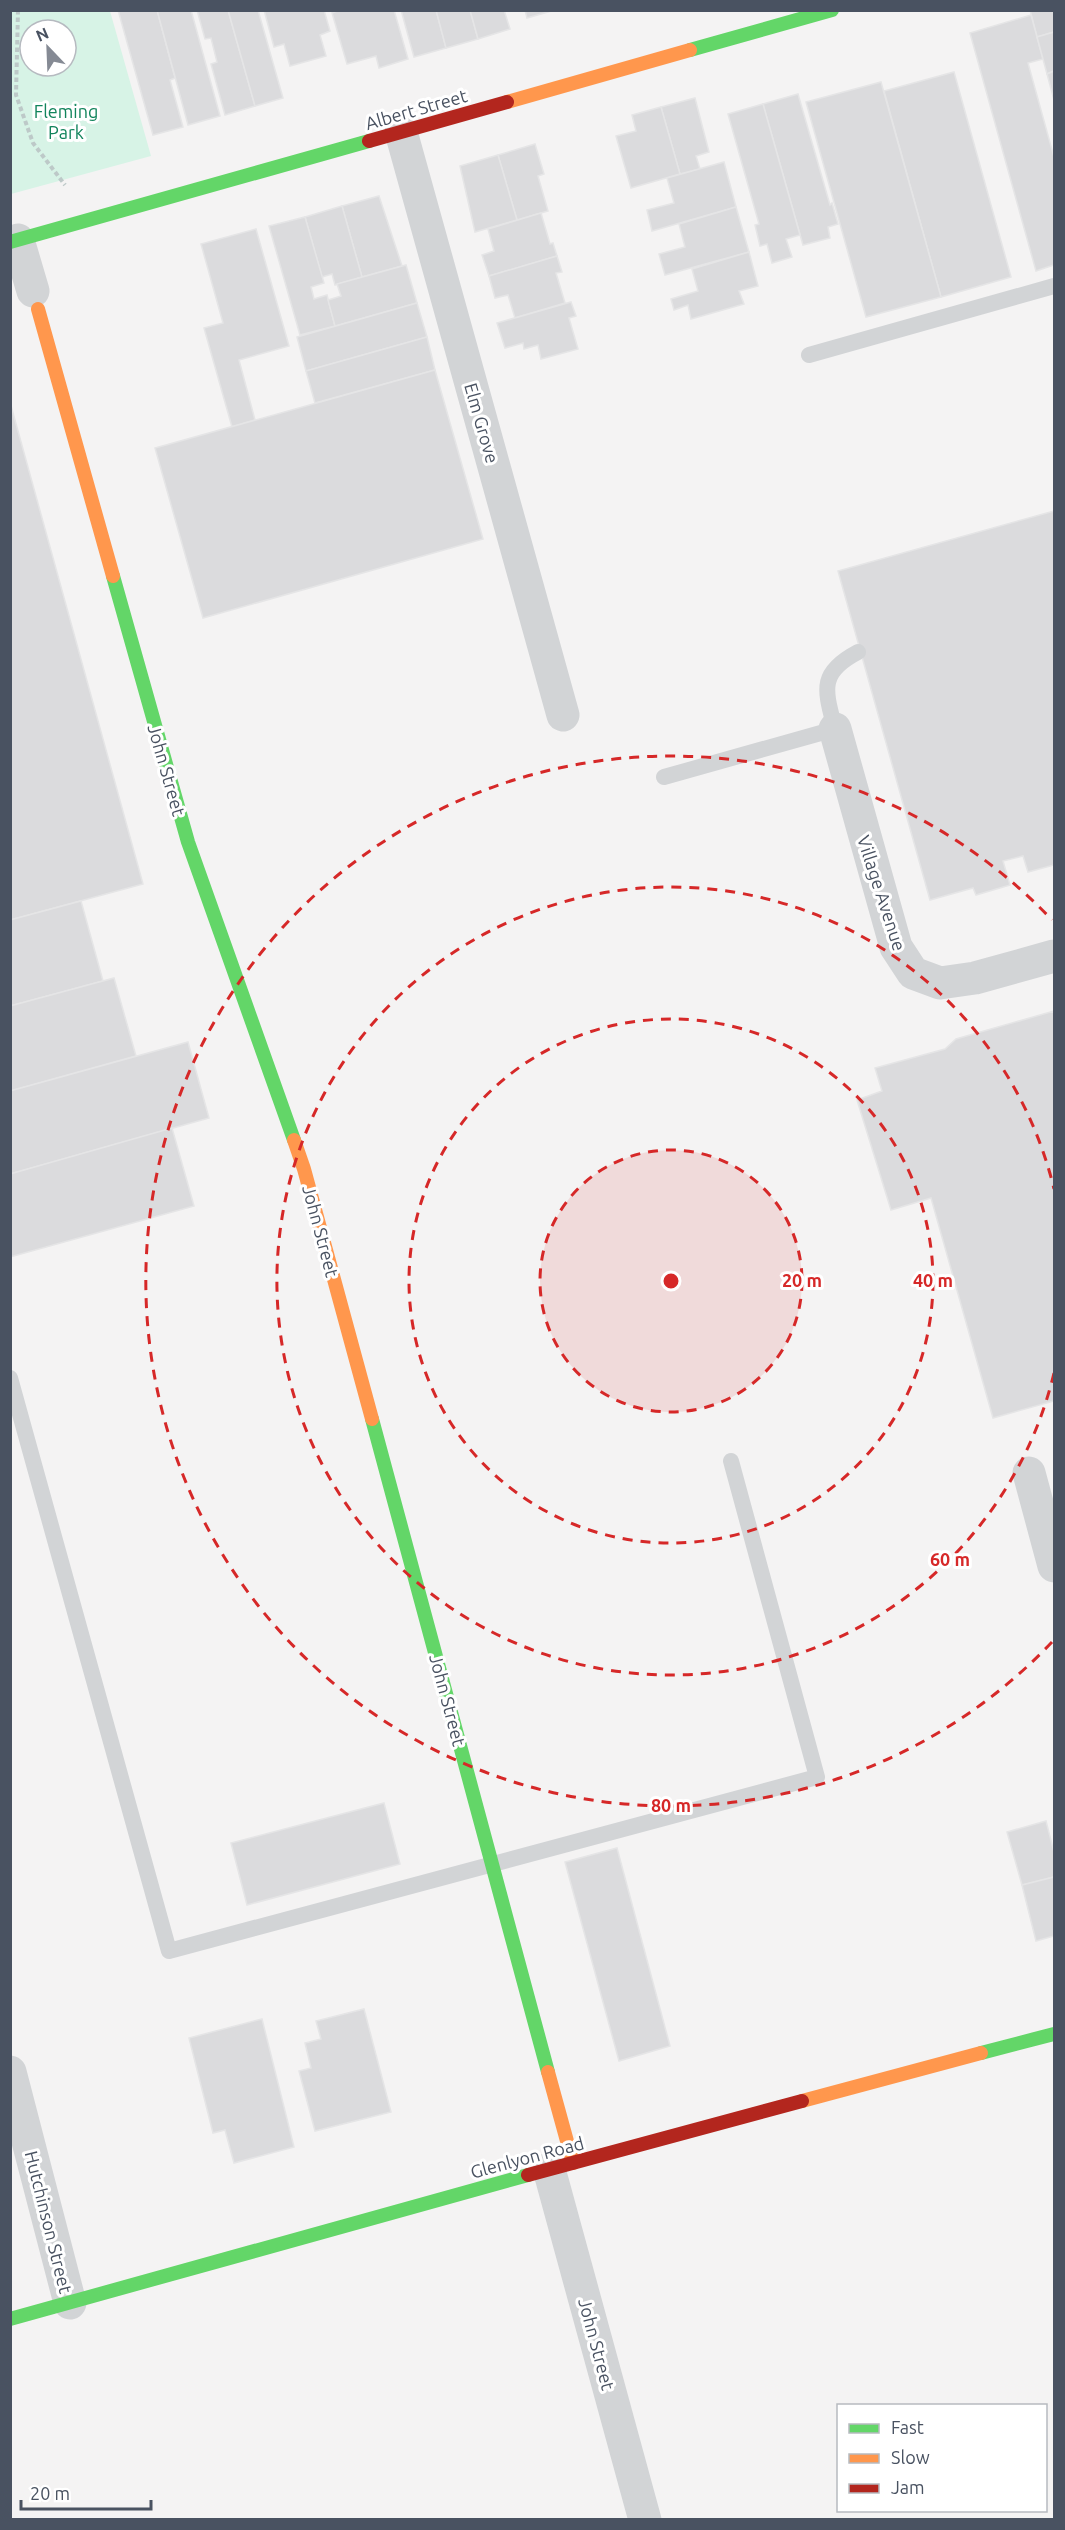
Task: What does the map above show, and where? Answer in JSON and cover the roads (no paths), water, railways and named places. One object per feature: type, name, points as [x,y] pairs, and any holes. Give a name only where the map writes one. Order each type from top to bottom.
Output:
[{"type":"street","name":"Albert Street","points":[[14,241],[832,10]]},
{"type":"street","name":"Elm Grove","points":[[400,132],[563,715]]},
{"type":"street","name":"John Street","points":[[14,241],[35,300],[188,842],[304,1169],[492,1864],[645,2520]]},
{"type":"street","name":"Village Avenue","points":[[835,729],[896,947],[913,973],[940,983],[975,978],[1054,956]]},
{"type":"street","points":[[1029,1473],[1054,1566]]},
{"type":"street","name":"Glenlyon Road","points":[[10,2319],[561,2166],[1054,2034]]},
{"type":"street","name":"Hutchinson Street","points":[[10,2072],[70,2303]]},
{"type":"lane","points":[[809,355],[1054,286]]},
{"type":"lane","points":[[664,777],[835,729],[827,698],[827,679],[840,662],[858,652]]},
{"type":"lane","points":[[10,1378],[169,1951],[817,1777],[730,1461]]},
{"type":"park label","name":"Fleming Park","points":[[66,121]]}]
